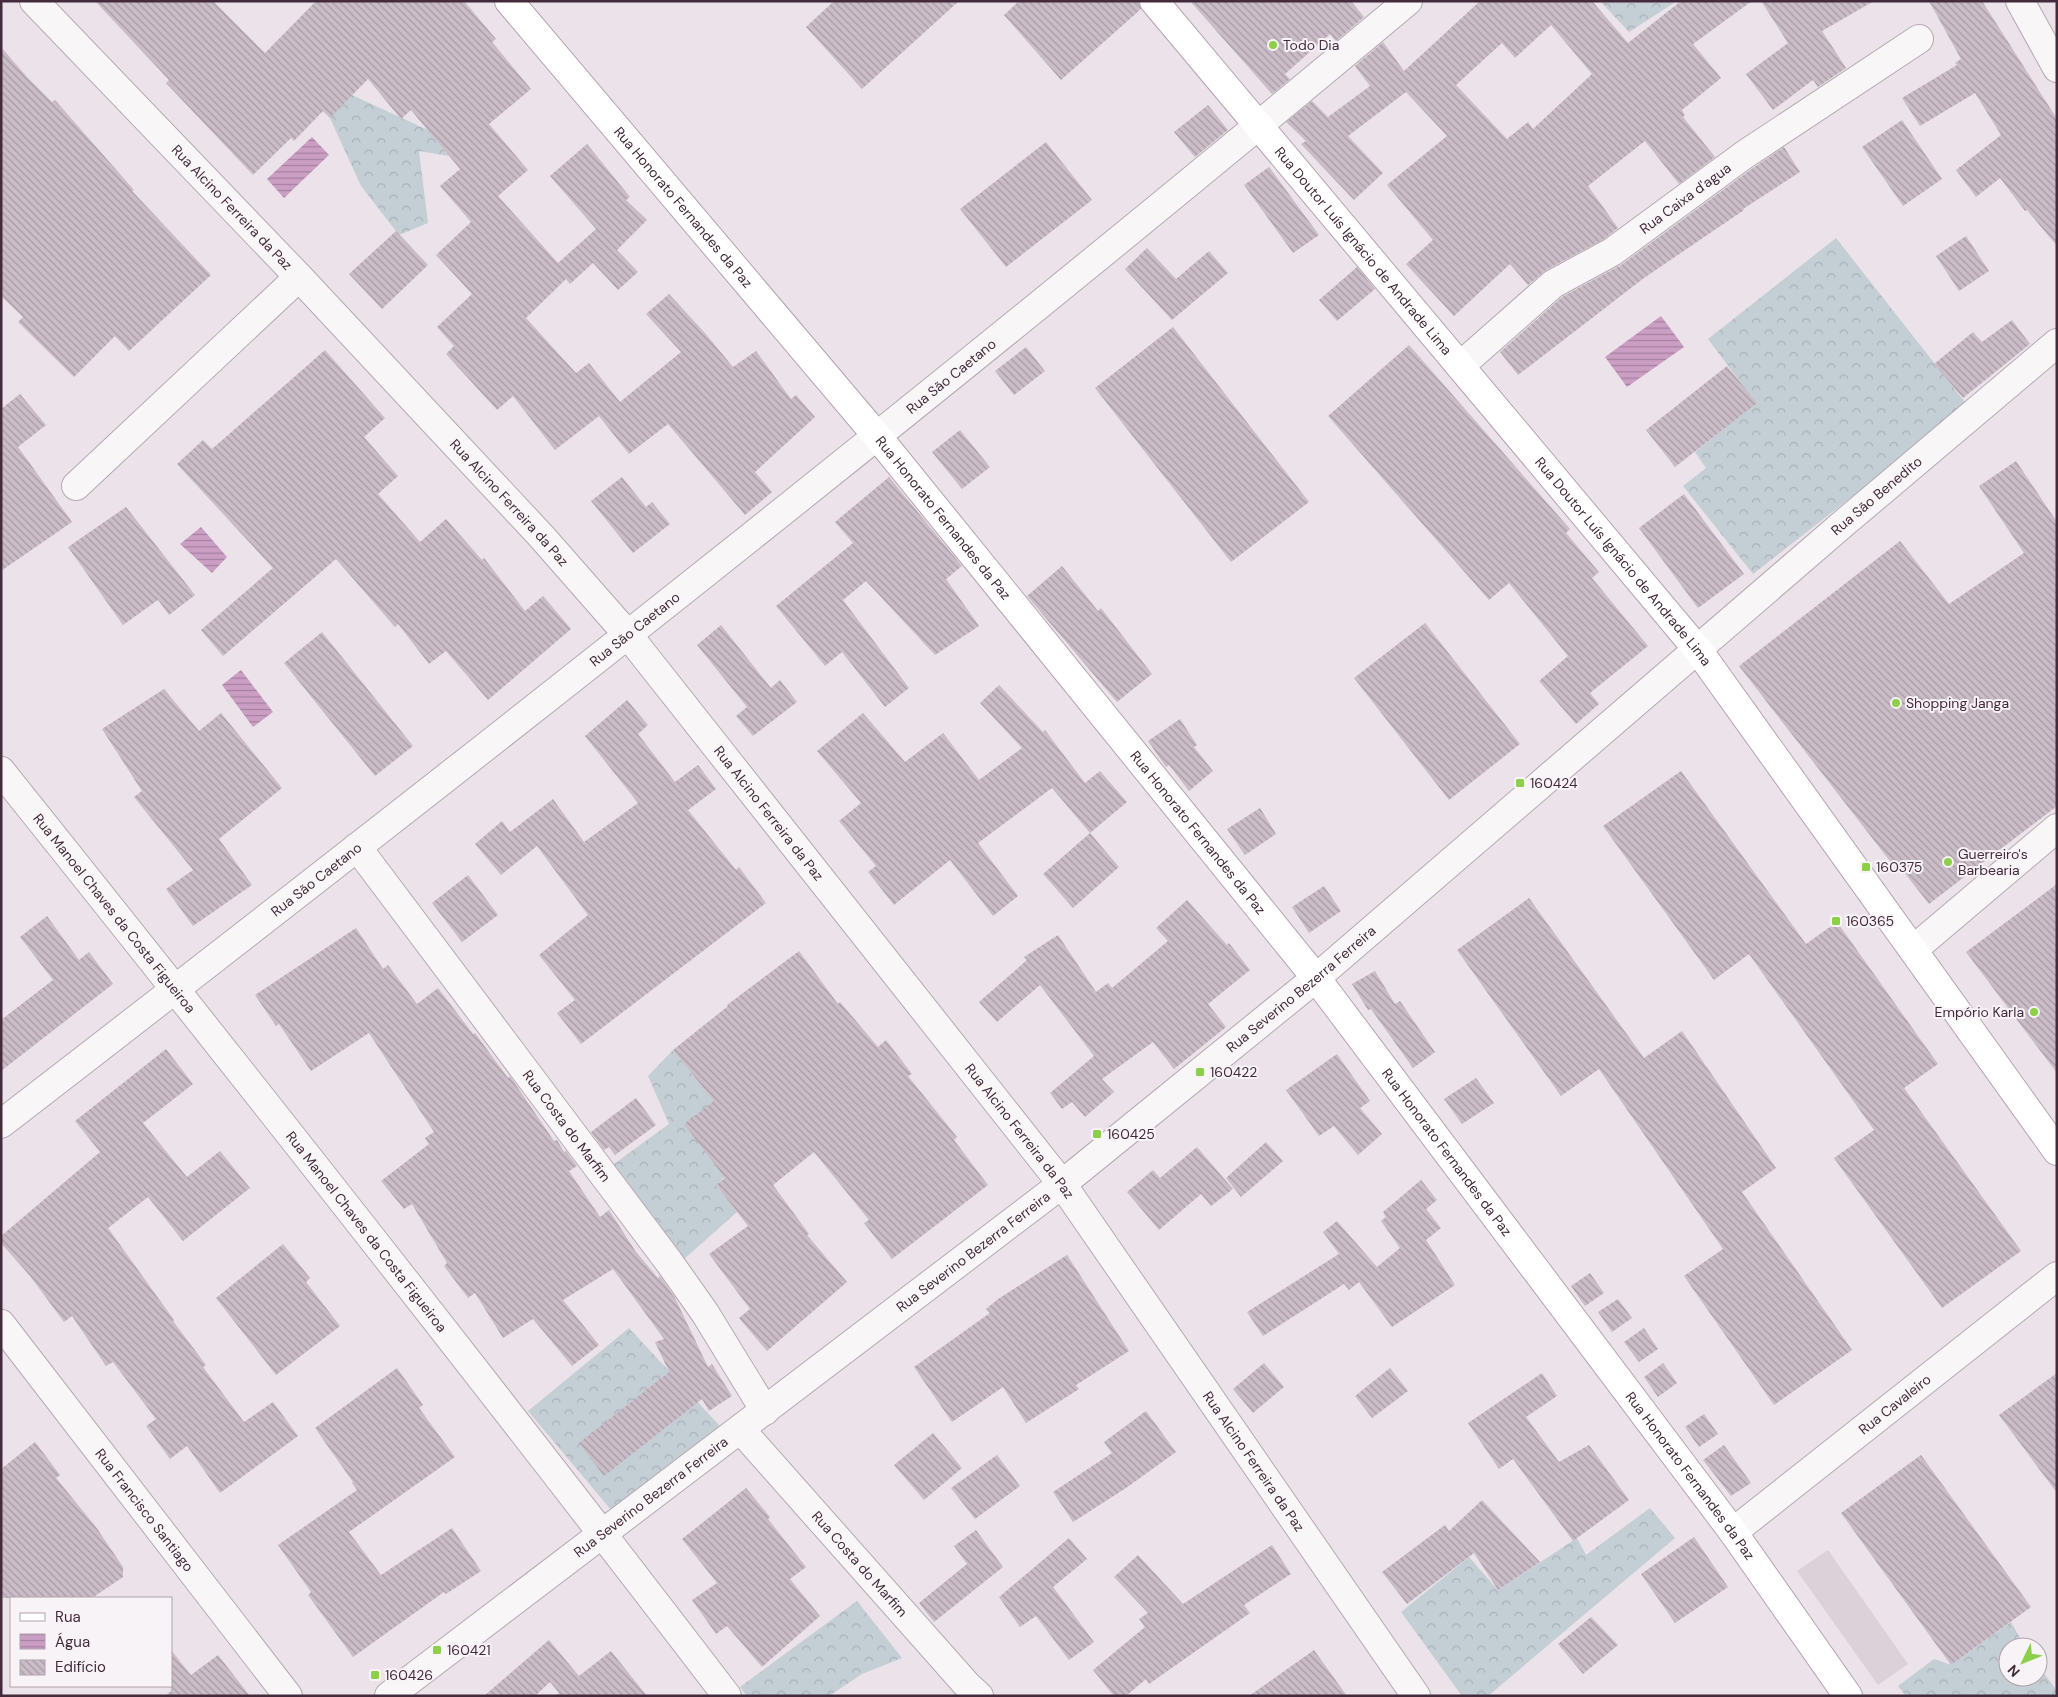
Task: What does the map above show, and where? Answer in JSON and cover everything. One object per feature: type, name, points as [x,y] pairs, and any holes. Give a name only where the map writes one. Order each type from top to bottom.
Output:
[{"type":"main road","name":"Rua Honorato Fernandes da Paz","points":[[509,1],[877,436],[1316,978],[1733,1532],[1848,1696]]},
{"type":"main road","name":"Rua Doutor Luís Ignácio de Andrade Lima","points":[[1154,1],[1260,125],[1698,650],[1830,837],[1914,948],[2057,1151]]},
{"type":"street","name":"Rua Alcino Ferreira da Paz","points":[[34,1],[299,277],[542,537],[628,635],[1062,1184],[1381,1642],[1416,1696]]},
{"type":"street","name":"Rua São Caetano","points":[[1,1124],[628,635],[877,436],[1260,125],[1408,1]]},
{"type":"street","points":[[2020,1],[2057,68]]},
{"type":"street","name":"Rua Caixa d'agua","points":[[1460,366],[1553,284],[1612,252],[1744,155],[1919,39]]},
{"type":"street","points":[[76,486],[299,277]]},
{"type":"street","name":"Rua São Benedito","points":[[1698,650],[1844,522],[2057,342]]},
{"type":"street","name":"Rua Severino Bezerra Ferreira","points":[[390,1696],[1062,1184],[1316,978],[1698,650]]},
{"type":"street","name":"Rua Manoel Chaves da Costa Figueiroa","points":[[1,771],[176,989],[603,1534],[727,1696]]},
{"type":"street","points":[[1914,948],[2057,828]]},
{"type":"street","name":"Rua Costa do Marfim","points":[[357,847],[669,1262],[705,1313],[765,1411]]},
{"type":"street","name":"Rua Cavaleiro","points":[[1733,1532],[2057,1276]]},
{"type":"street","name":"Rua Francisco Santiago","points":[[1,1324],[288,1696]]},
{"type":"street","name":"Rua Costa do Marfim","points":[[741,1430],[973,1690]]},
{"type":"shaded area","points":[[1828,1550],[1908,1664],[1878,1685],[1797,1571]]},
{"type":"green space","points":[[1600,1],[1677,1],[1629,32]]},
{"type":"green space","points":[[328,84],[428,130],[449,156],[419,151],[428,223],[399,235],[361,186],[330,118]]},
{"type":"green space","points":[[1836,238],[1968,406],[1753,574],[1683,486],[1706,468],[1695,452],[1756,403],[1708,339]]},
{"type":"green space","points":[[673,1050],[706,1091],[724,1078],[768,1138],[716,1185],[737,1212],[683,1260],[614,1164],[669,1124],[648,1076]]},
{"type":"green space","points":[[629,1328],[720,1426],[612,1511],[528,1411]]},
{"type":"green space","points":[[1650,1508],[1675,1538],[1488,1696],[1462,1696],[1401,1612],[1469,1557],[1498,1590],[1577,1538],[1586,1555]]},
{"type":"green space","points":[[857,1601],[902,1658],[862,1674],[829,1696],[747,1696],[740,1687]]},
{"type":"green space","points":[[2011,1622],[2019,1637],[1998,1637],[1998,1687],[2048,1687],[2048,1679],[2057,1691],[2057,1696],[1906,1696],[1898,1686],[1934,1659],[1951,1665]]},
{"type":"water","points":[[312,137],[329,155],[284,198],[267,179]]},
{"type":"water","points":[[1661,316],[1684,347],[1627,387],[1605,357]]},
{"type":"water","points":[[201,527],[227,557],[212,573],[180,544]]},
{"type":"water","points":[[241,670],[273,712],[253,727],[222,685]]},
{"type":"building","points":[[95,1],[213,1],[265,53],[316,1],[464,1],[496,39],[492,42],[531,89],[489,124],[528,170],[498,196],[558,263],[596,229],[550,176],[587,144],[630,197],[626,200],[647,220],[617,250],[638,272],[618,290],[593,263],[570,284],[566,279],[526,318],[576,373],[589,363],[620,402],[681,352],[646,314],[669,294],[733,367],[756,351],[791,399],[796,395],[815,417],[755,472],[772,492],[745,515],[668,424],[629,454],[599,416],[555,450],[513,396],[497,410],[446,354],[454,346],[437,327],[472,294],[436,255],[471,222],[440,186],[460,169],[411,110],[401,119],[368,79],[330,118],[323,111],[294,141],[291,138],[253,175],[166,83],[169,80]]},
{"type":"building","points":[[834,1],[959,1],[862,89],[806,27]]},
{"type":"building","points":[[1019,1],[1139,1],[1141,9],[1061,80],[1004,15]]},
{"type":"building","name":"Todo Dia","points":[[1190,1],[1351,1],[1364,17],[1336,41],[1330,34],[1285,74],[1290,79],[1272,94]]},
{"type":"building","points":[[1480,1],[1592,1],[1628,43],[1681,1],[1752,1],[1693,44],[1721,78],[1682,110],[1685,115],[1683,117],[1715,157],[1679,184],[1645,141],[1588,186],[1618,228],[1604,239],[1546,270],[1528,285],[1510,264],[1454,316],[1406,264],[1433,240],[1387,185],[1447,136],[1406,92],[1348,136],[1383,173],[1354,200],[1301,144],[1306,141],[1286,122],[1312,101],[1328,117],[1370,86],[1355,66],[1383,42],[1404,71]],"holes":[[[1551,25],[1592,74],[1533,129],[1528,122],[1507,139],[1456,85],[1502,43],[1515,58]]]},
{"type":"building","points":[[1761,1],[1874,1],[1822,31],[1846,68],[1818,87],[1813,80],[1773,110],[1746,74],[1788,43]]},
{"type":"building","points":[[1929,1],[1982,1],[2057,119],[2057,246],[2027,210],[2025,211],[2000,178],[1976,197],[1956,170],[2001,135],[1975,93],[1920,126],[1902,98],[1957,65],[1955,63],[1961,59]]},
{"type":"building","points":[[1,47],[52,102],[55,100],[134,190],[132,191],[211,275],[129,351],[115,336],[74,377],[18,322],[23,317],[1,296]]},
{"type":"building","points":[[1208,105],[1228,130],[1195,157],[1174,132]]},
{"type":"building","points":[[1902,120],[1942,179],[1903,206],[1862,147]]},
{"type":"building","points":[[1046,142],[1092,200],[1006,267],[960,209]]},
{"type":"building","points":[[1784,147],[1800,172],[1644,278],[1518,375],[1500,352],[1562,297],[1621,265]]},
{"type":"building","points":[[1269,167],[1319,235],[1293,253],[1244,185]]},
{"type":"building","points":[[396,231],[428,265],[382,309],[349,274]]},
{"type":"building","points":[[1966,236],[1989,271],[1959,291],[1936,256]]},
{"type":"building","points":[[1147,248],[1176,279],[1209,251],[1228,273],[1172,320],[1125,269]]},
{"type":"building","points":[[1357,267],[1375,289],[1337,321],[1319,300]]},
{"type":"building","points":[[2012,320],[2030,344],[1963,398],[1934,364],[1973,332],[1982,342]]},
{"type":"building","points":[[1173,327],[1309,502],[1231,562],[1095,388]]},
{"type":"building","points":[[1409,345],[1570,529],[1566,533],[1599,572],[1592,578],[1648,646],[1590,693],[1599,704],[1576,724],[1539,681],[1568,656],[1509,583],[1489,600],[1328,416]]},
{"type":"building","points":[[1026,347],[1045,371],[1014,395],[995,371]]},
{"type":"building","points":[[325,350],[385,418],[364,437],[398,476],[378,494],[420,542],[446,519],[482,560],[484,558],[525,611],[543,596],[571,629],[488,700],[446,651],[429,664],[398,624],[395,627],[336,559],[223,656],[201,630],[273,568],[177,464],[203,440],[212,449]]},
{"type":"building","points":[[1727,366],[1757,403],[1675,467],[1646,430]]},
{"type":"building","points":[[20,394],[46,425],[18,447],[72,522],[1,571],[1,409]]},
{"type":"building","points":[[960,430],[990,467],[962,489],[932,452]]},
{"type":"building","name":"Shopping Janga","points":[[2016,461],[2057,522],[2057,806],[1929,904],[1896,862],[1893,865],[1739,666],[1900,541],[1949,604],[2024,553],[1979,486]]},
{"type":"building","points":[[622,477],[646,507],[652,502],[670,524],[633,553],[591,501]]},
{"type":"building","points":[[889,477],[962,566],[946,579],[979,626],[935,655],[866,581],[843,600],[909,688],[885,707],[842,652],[825,666],[776,606],[853,543],[835,522]]},
{"type":"building","points":[[1684,494],[1744,574],[1698,608],[1639,528]]},
{"type":"building","points":[[126,507],[195,595],[169,615],[158,600],[123,625],[68,547]]},
{"type":"building","points":[[1062,566],[1098,611],[1101,608],[1152,674],[1117,702],[1027,596]]},
{"type":"building","points":[[1425,623],[1520,744],[1449,800],[1354,678]]},
{"type":"building","points":[[721,625],[771,688],[780,680],[797,702],[753,736],[736,716],[747,707],[697,645]]},
{"type":"building","points":[[322,632],[413,746],[375,776],[284,663]]},
{"type":"building","points":[[999,685],[1043,732],[1045,730],[1085,783],[1100,771],[1127,802],[1090,833],[1052,788],[978,843],[1018,896],[993,916],[950,860],[894,905],[868,872],[876,866],[839,821],[861,803],[817,751],[863,713],[905,762],[943,733],[979,780],[1022,748],[980,703]]},
{"type":"building","points":[[164,689],[199,731],[221,713],[282,788],[219,839],[252,885],[193,926],[166,889],[193,870],[134,797],[142,791],[102,729]]},
{"type":"building","points":[[627,700],[648,725],[638,734],[675,782],[698,765],[716,789],[688,810],[736,870],[739,867],[766,903],[581,1044],[557,1013],[575,1000],[539,955],[588,915],[537,846],[501,875],[475,844],[502,821],[510,832],[553,799],[584,842],[638,803],[585,736]]},
{"type":"building","points":[[1180,719],[1197,745],[1194,747],[1213,771],[1189,791],[1169,765],[1166,767],[1148,741]]},
{"type":"building","points":[[1681,771],[1806,944],[1837,922],[1938,1064],[1904,1088],[2021,1251],[1942,1308],[1834,1158],[1874,1130],[1749,954],[1714,980],[1603,826]]},
{"type":"building","points":[[1260,808],[1276,834],[1245,855],[1227,829]]},
{"type":"building","points":[[1090,833],[1119,867],[1073,908],[1043,874]]},
{"type":"building","points":[[468,875],[498,915],[462,942],[432,903]]},
{"type":"building","name":"Empório Karla","points":[[2057,884],[2057,1073],[1966,952]]},
{"type":"building","points":[[1324,886],[1341,911],[1309,933],[1292,907]]},
{"type":"building","points":[[1529,898],[1644,1058],[1682,1031],[1776,1168],[1742,1192],[1852,1350],[1774,1405],[1684,1276],[1723,1249],[1599,1069],[1561,1096],[1457,950]]},
{"type":"building","points":[[1187,900],[1227,945],[1229,943],[1250,970],[1208,1004],[1226,1027],[1174,1069],[1153,1042],[1102,1079],[1114,1092],[1085,1117],[1072,1102],[1062,1109],[1050,1093],[1094,1056],[1040,985],[997,1022],[979,1002],[1027,960],[1024,957],[1058,935],[1096,992],[1108,983],[1112,988],[1168,941],[1156,928]]},
{"type":"building","points":[[47,916],[79,960],[89,952],[113,984],[1,1071],[1,1020],[53,980],[20,937]]},
{"type":"building","points":[[356,928],[383,969],[388,965],[417,1004],[438,988],[473,1034],[475,1033],[508,1078],[510,1076],[554,1141],[557,1140],[564,1152],[566,1151],[577,1166],[569,1171],[600,1217],[609,1210],[636,1252],[658,1278],[660,1276],[675,1298],[708,1367],[712,1364],[732,1396],[709,1411],[702,1399],[604,1476],[579,1443],[669,1372],[655,1342],[664,1339],[613,1269],[563,1300],[599,1345],[572,1366],[533,1319],[503,1338],[475,1293],[468,1298],[444,1266],[447,1263],[412,1204],[404,1209],[381,1181],[429,1144],[425,1138],[434,1132],[369,1033],[311,1071],[279,1024],[276,1026],[255,995]]},
{"type":"building","points":[[799,951],[838,1004],[840,1002],[878,1047],[886,1040],[912,1074],[908,1076],[957,1137],[954,1140],[988,1185],[892,1259],[864,1223],[869,1220],[814,1152],[773,1185],[809,1234],[807,1235],[847,1282],[767,1351],[739,1318],[750,1309],[709,1254],[748,1226],[716,1185],[725,1178],[684,1124],[714,1101],[673,1050],[727,1005]]},
{"type":"building","points":[[1375,971],[1395,1004],[1400,1001],[1435,1052],[1413,1068],[1371,1009],[1368,1010],[1352,984]]},
{"type":"building","points":[[166,1049],[193,1084],[143,1123],[187,1177],[220,1151],[250,1188],[183,1241],[148,1197],[108,1228],[206,1365],[203,1367],[244,1422],[273,1402],[298,1436],[220,1493],[187,1446],[170,1459],[146,1426],[156,1419],[113,1362],[106,1366],[72,1316],[64,1322],[30,1276],[1,1243],[1,1236],[100,1152],[75,1121]]},
{"type":"building","points":[[1337,1054],[1370,1101],[1360,1108],[1382,1134],[1358,1155],[1334,1126],[1319,1136],[1286,1090]]},
{"type":"building","points":[[1476,1078],[1494,1103],[1462,1124],[1444,1099]]},
{"type":"building","points":[[636,1098],[656,1125],[615,1155],[609,1147],[604,1150],[591,1132]]},
{"type":"building","points":[[1266,1142],[1283,1161],[1241,1197],[1226,1178]]},
{"type":"building","points":[[1197,1147],[1233,1189],[1211,1206],[1201,1194],[1159,1230],[1127,1192],[1153,1170],[1160,1178]]},
{"type":"building","points":[[1421,1180],[1437,1200],[1426,1209],[1441,1228],[1426,1240],[1455,1285],[1392,1327],[1359,1282],[1349,1290],[1344,1284],[1263,1336],[1247,1312],[1339,1254],[1323,1232],[1337,1221],[1377,1267],[1400,1248],[1381,1221],[1386,1217],[1383,1212]]},
{"type":"building","points":[[283,1244],[310,1278],[306,1282],[340,1326],[276,1375],[216,1298]]},
{"type":"building","points":[[1067,1255],[1129,1351],[1076,1385],[1079,1389],[1026,1423],[1003,1387],[952,1422],[914,1367],[990,1313],[986,1309],[998,1299]]},
{"type":"building","points":[[1590,1273],[1604,1293],[1585,1306],[1571,1286]]},
{"type":"building","points":[[1618,1299],[1632,1318],[1612,1332],[1598,1312]]},
{"type":"building","points":[[1644,1328],[1658,1349],[1639,1362],[1624,1342]]},
{"type":"building","points":[[1264,1363],[1284,1387],[1253,1413],[1233,1389]]},
{"type":"building","points":[[1663,1363],[1677,1383],[1658,1397],[1644,1377]]},
{"type":"building","points":[[397,1368],[423,1405],[419,1408],[455,1457],[349,1532],[381,1575],[452,1528],[481,1571],[446,1594],[444,1592],[353,1657],[308,1595],[311,1592],[278,1545],[357,1490],[315,1428]]},
{"type":"building","points":[[1390,1368],[1408,1391],[1372,1418],[1355,1396]]},
{"type":"building","points":[[1542,1373],[1557,1396],[1526,1417],[1559,1462],[1589,1445],[1629,1500],[1573,1541],[1513,1459],[1499,1469],[1468,1423]]},
{"type":"building","points":[[2057,1373],[2057,1493],[1999,1415]]},
{"type":"building","points":[[1146,1411],[1176,1452],[1126,1488],[1073,1522],[1053,1492],[1112,1453],[1104,1442]]},
{"type":"building","points":[[1704,1414],[1718,1434],[1699,1447],[1685,1427]]},
{"type":"building","points":[[933,1433],[962,1468],[924,1500],[894,1465]]},
{"type":"building","points":[[35,1442],[60,1475],[56,1478],[96,1527],[123,1567],[123,1577],[93,1597],[1,1598],[1,1469]]},
{"type":"building","points":[[1724,1445],[1751,1483],[1731,1496],[1703,1460]]},
{"type":"building","points":[[997,1455],[1020,1486],[975,1519],[951,1488]]},
{"type":"building","points":[[1921,1455],[2031,1607],[1951,1665],[1841,1513]]},
{"type":"building","points":[[746,1488],[770,1517],[768,1519],[806,1567],[790,1579],[820,1616],[762,1667],[727,1626],[716,1634],[692,1600],[717,1583],[682,1539]]},
{"type":"building","points":[[1482,1500],[1540,1562],[1498,1590],[1474,1553],[1407,1604],[1382,1572],[1445,1525],[1449,1531]]},
{"type":"building","points":[[976,1530],[1003,1567],[934,1622],[919,1603],[967,1564],[954,1546]]},
{"type":"building","points":[[1694,1537],[1728,1587],[1675,1623],[1641,1574]]},
{"type":"building","points":[[1069,1538],[1087,1559],[1053,1587],[1094,1642],[1069,1660],[1036,1616],[1020,1627],[999,1597]]},
{"type":"building","points":[[1272,1545],[1291,1574],[1244,1605],[1250,1613],[1149,1684],[1146,1679],[1126,1696],[1114,1696],[1093,1670],[1145,1627],[1139,1619],[1148,1613],[1114,1577],[1138,1555],[1183,1604]]},
{"type":"building","points":[[1591,1617],[1618,1645],[1583,1674],[1558,1644]]},
{"type":"building","points":[[549,1640],[579,1676],[611,1651],[647,1696],[555,1696],[559,1693],[550,1682],[535,1696],[484,1696]]},
{"type":"building","points":[[1314,1650],[1347,1696],[1249,1696],[1283,1672]]},
{"type":"building","points":[[172,1651],[191,1675],[218,1655],[250,1696],[165,1696],[171,1691]]},
{"type":"place","name":"Todo Dia","points":[[1273,45]]},
{"type":"place","name":"Shopping Janga","points":[[1896,703]]},
{"type":"place","name":"160424","points":[[1520,783]]},
{"type":"place","name":"Guerreiro's Barbearia","points":[[1948,862]]},
{"type":"place","name":"160375","points":[[1866,867]]},
{"type":"place","name":"160365","points":[[1836,921]]},
{"type":"place","name":"Empório Karla","points":[[2034,1012]]},
{"type":"place","name":"160422","points":[[1200,1072]]},
{"type":"place","name":"160425","points":[[1097,1134]]},
{"type":"place","name":"160421","points":[[437,1650]]},
{"type":"place","name":"160426","points":[[375,1675]]}]
